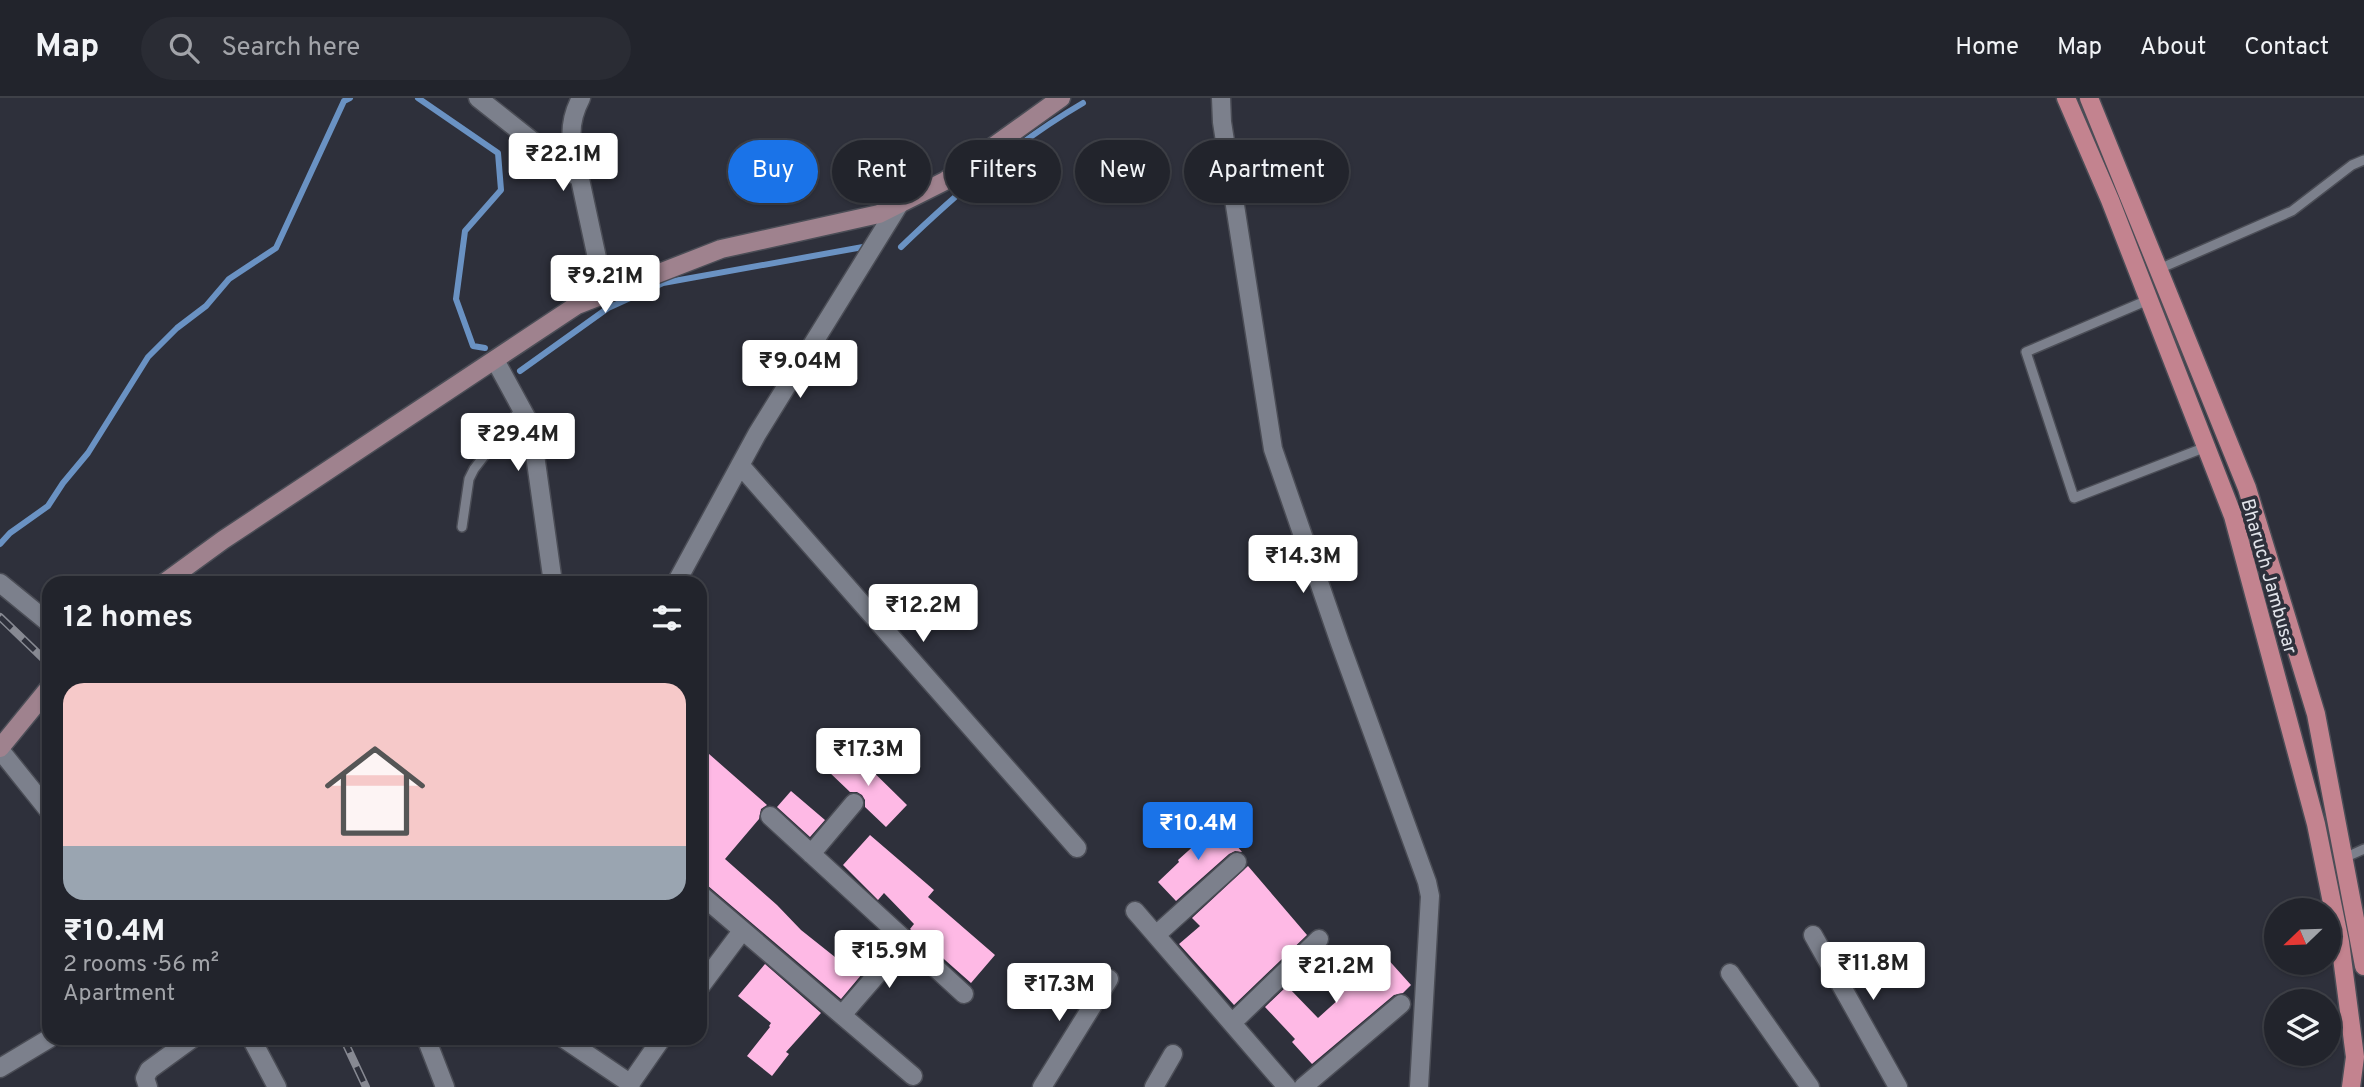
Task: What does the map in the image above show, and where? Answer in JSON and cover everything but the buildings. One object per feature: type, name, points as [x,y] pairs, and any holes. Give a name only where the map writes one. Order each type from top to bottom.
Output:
[{"type":"main road","name":"Bharuch Jambusar","points":[[2066,98],[2110,200],[2233,516],[2316,824],[2340,942],[2359,1070],[2351,1087]]},
{"type":"main road","name":"Bharuch Jambusar","points":[[2090,98],[2247,488],[2316,714],[2364,966]]},
{"type":"street","points":[[478,98],[579,178]]},
{"type":"street","points":[[581,98],[570,129],[605,295]]},
{"type":"street","points":[[931,188],[945,181],[1061,98]]},
{"type":"street","points":[[1221,98],[1222,122],[1273,449],[1427,882],[1430,897],[1419,1087]]},
{"type":"street","points":[[174,576],[223,540],[577,306],[721,249],[878,214],[900,203]]},
{"type":"street","points":[[680,576],[766,418],[900,203]]},
{"type":"street","points":[[495,360],[531,426],[552,576]]},
{"type":"street","points":[[740,465],[1077,848]]},
{"type":"street","points":[[0,583],[42,617]]},
{"type":"street","points":[[42,697],[0,749],[42,802]]},
{"type":"street","points":[[811,854],[854,803]]},
{"type":"street","points":[[770,816],[964,994]]},
{"type":"street","points":[[1156,935],[1237,862]]},
{"type":"street","points":[[707,900],[913,1076]]},
{"type":"street","points":[[1135,911],[1287,1087]]},
{"type":"street","points":[[707,978],[742,931]]},
{"type":"street","points":[[1813,935],[1898,1087]]},
{"type":"street","points":[[1232,1023],[1319,939]]},
{"type":"street","points":[[842,1015],[906,941]]},
{"type":"street","points":[[1730,973],[1810,1087]]},
{"type":"street","points":[[1042,1087],[1109,979]]},
{"type":"street","points":[[1303,1087],[1401,1003]]},
{"type":"street","points":[[0,1068],[42,1043]]},
{"type":"street","points":[[148,1087],[145,1078],[149,1070],[183,1045]]},
{"type":"street","points":[[255,1045],[277,1087]]},
{"type":"street","points":[[429,1045],[445,1087]]},
{"type":"street","points":[[573,1045],[630,1085],[657,1045]]},
{"type":"street","points":[[1154,1087],[1173,1054]]},
{"type":"lane","points":[[2159,269],[2292,211],[2352,165],[2364,160]]},
{"type":"lane","points":[[2148,300],[2026,352],[2074,498],[2206,447]]},
{"type":"lane","points":[[462,527],[469,479],[522,407]]},
{"type":"lane","points":[[2344,858],[2364,849]]},
{"type":"waterway","points":[[0,544],[10,533],[48,506],[88,453],[148,357],[177,328],[206,306],[229,279],[276,248],[344,101],[350,98]]},
{"type":"waterway","points":[[418,98],[498,153],[501,190],[465,231],[456,299],[473,346],[485,348]]},
{"type":"waterway","points":[[901,247],[988,169],[1034,134],[1083,103]]},
{"type":"waterway","points":[[520,371],[608,308],[663,283],[863,247]]},
{"type":"railway","points":[[0,617],[42,657]]},
{"type":"railway","points":[[346,1045],[366,1087]]}]
